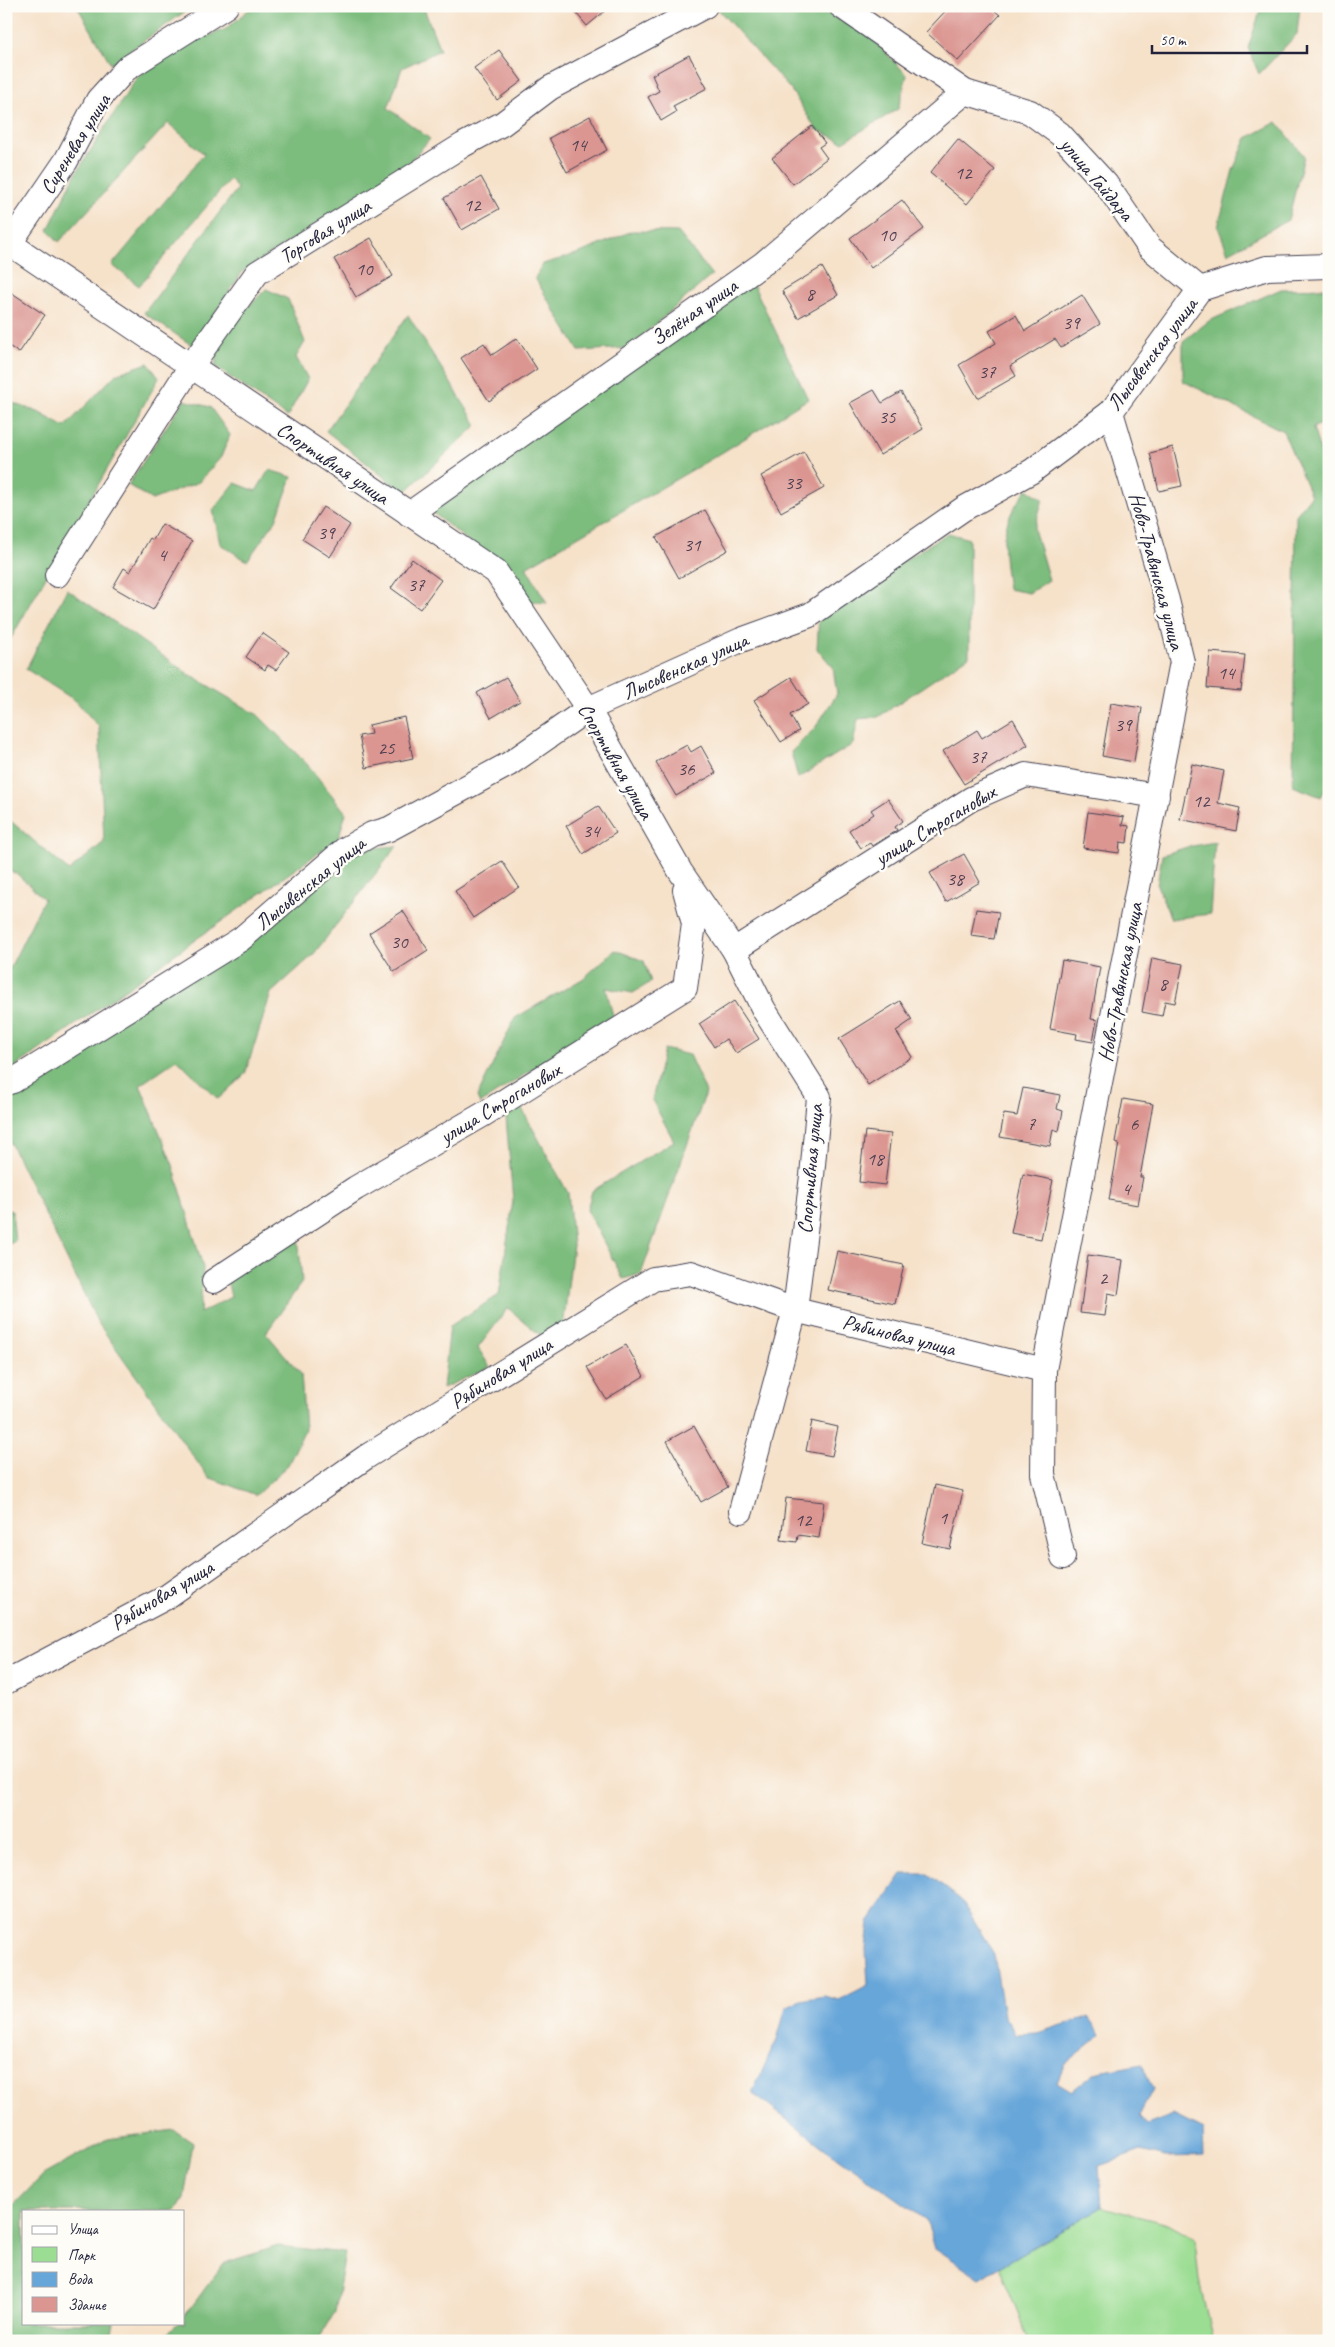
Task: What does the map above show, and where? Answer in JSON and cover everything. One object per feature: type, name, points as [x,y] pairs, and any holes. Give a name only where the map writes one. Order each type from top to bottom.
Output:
[{"type":"street","name":"Сиреневая улица","points":[[8,242],[66,161],[98,100],[126,69],[226,6]]},
{"type":"street","name":"Торговая улица","points":[[57,575],[191,366],[257,273],[463,145],[502,124],[550,88],[705,6]]},
{"type":"street","name":"улица Гайдара","points":[[841,6],[965,92],[1030,112],[1060,134],[1106,184],[1149,246],[1200,289]]},
{"type":"street","name":"Зелёная улица","points":[[409,514],[764,263],[965,92]]},
{"type":"street","name":"Спортивная улица","points":[[8,242],[496,572],[588,709],[680,871],[734,950],[764,1010],[819,1097],[812,1176],[795,1310],[741,1511]]},
{"type":"street","points":[[1200,289],[1267,268],[1329,266]]},
{"type":"street","name":"Лысьвенская улица","points":[[6,1082],[13,1081],[241,939],[344,850],[372,834],[389,829],[509,764],[588,709],[741,640],[810,615],[963,509],[1032,471],[1111,412],[1200,289]]},
{"type":"street","name":"Ново-Травянская улица","points":[[1063,1557],[1043,1474],[1044,1370],[1182,662],[1168,600],[1111,412]]},
{"type":"street","name":"улица Строгановых","points":[[734,950],[971,799],[1026,775],[1157,796]]},
{"type":"street","name":"улица Строгановых","points":[[214,1281],[356,1188],[484,1114],[685,988],[694,924],[680,871]]},
{"type":"street","name":"Рябиновая улица","points":[[6,1682],[165,1598],[366,1457],[653,1279],[691,1273],[795,1310],[1044,1370]]},
{"type":"green space","points":[[77,6],[193,6],[111,64]]},
{"type":"green space","points":[[253,6],[423,6],[440,50],[402,68],[388,108],[430,139],[401,171],[243,271],[193,346],[144,313],[237,189],[230,179],[139,286],[112,265],[204,154],[168,123],[59,242],[48,230],[75,175],[137,77],[184,45],[226,29]]},
{"type":"green space","points":[[721,6],[813,6],[869,35],[907,75],[898,109],[843,142],[816,129],[791,90],[717,8]]},
{"type":"green space","points":[[1262,6],[1300,6],[1297,34],[1259,74],[1248,48]]},
{"type":"green space","points":[[1277,122],[1304,156],[1288,220],[1228,253],[1218,227],[1233,170],[1247,138]]},
{"type":"green space","points":[[632,231],[678,232],[712,275],[628,348],[579,351],[535,278],[543,264],[580,253]]},
{"type":"green space","points":[[752,282],[808,399],[723,452],[526,567],[547,603],[528,601],[509,574],[427,508]]},
{"type":"green space","points":[[1329,288],[1329,419],[1313,428],[1329,479],[1329,783],[1321,797],[1293,786],[1296,515],[1311,496],[1283,431],[1183,381],[1183,341],[1209,321],[1281,289]]},
{"type":"green space","points":[[266,289],[288,299],[305,342],[296,357],[308,379],[287,417],[216,367],[215,341]]},
{"type":"green space","points":[[408,315],[477,425],[404,493],[326,431]]},
{"type":"green space","points":[[148,363],[159,378],[6,647],[6,405],[10,402],[38,412],[65,427],[116,374]]},
{"type":"green space","points":[[184,400],[210,407],[230,435],[221,457],[199,482],[152,500],[128,485]]},
{"type":"green space","points":[[269,470],[292,477],[276,520],[247,561],[220,544],[213,510],[235,483],[256,491]]},
{"type":"green space","points":[[1027,489],[1043,499],[1034,529],[1049,580],[1029,593],[1008,589],[1004,560],[1004,536],[1007,525],[1011,514]]},
{"type":"green space","points":[[948,533],[969,539],[969,656],[878,717],[858,719],[853,744],[798,778],[791,752],[815,728],[837,694],[833,667],[817,649],[819,614]]},
{"type":"green space","points":[[67,589],[190,675],[258,715],[308,765],[346,813],[338,839],[11,1070],[6,1071],[6,976],[44,899],[17,874],[6,870],[6,817],[69,871],[104,842],[99,727],[76,701],[26,669]]},
{"type":"green space","points":[[1215,842],[1210,914],[1171,919],[1157,885],[1162,855],[1187,847]]},
{"type":"green space","points":[[397,846],[313,955],[271,993],[245,1074],[218,1099],[177,1059],[140,1085],[173,1165],[203,1267],[200,1313],[231,1297],[223,1261],[271,1221],[298,1234],[302,1282],[266,1333],[301,1374],[305,1429],[288,1465],[256,1495],[208,1477],[98,1323],[6,1134],[6,1097],[360,849]]},
{"type":"green space","points":[[615,950],[644,961],[651,982],[633,993],[606,988],[613,1016],[480,1104],[477,1097],[515,1018],[584,978]]},
{"type":"green space","points":[[664,1049],[689,1055],[706,1092],[641,1274],[623,1279],[587,1210],[592,1191],[674,1141],[652,1100]]},
{"type":"green space","points":[[521,1107],[568,1193],[573,1245],[563,1328],[541,1336],[508,1308],[478,1348],[490,1367],[443,1388],[450,1326],[499,1295],[513,1201],[506,1117]]},
{"type":"green space","points":[[6,1209],[12,1211],[15,1241],[6,1246]]},
{"type":"green space","points":[[174,2130],[193,2143],[184,2198],[177,2210],[22,2210],[22,2324],[114,2324],[110,2341],[6,2341],[6,2213],[43,2175],[108,2139]]},
{"type":"green space","points":[[1102,2207],[1168,2224],[1195,2239],[1199,2281],[1213,2341],[1029,2341],[999,2267]]},
{"type":"green space","points":[[278,2246],[345,2253],[335,2312],[317,2341],[159,2341],[177,2324],[185,2324],[185,2316],[224,2263]]},
{"type":"water","points":[[902,1874],[928,1874],[961,1900],[994,1954],[1004,2016],[1016,2034],[1037,2033],[1088,2017],[1101,2035],[1064,2065],[1057,2082],[1072,2091],[1094,2073],[1142,2064],[1153,2089],[1139,2116],[1147,2125],[1173,2115],[1203,2130],[1204,2156],[1165,2157],[1141,2151],[1099,2166],[1102,2207],[980,2278],[935,2248],[926,2220],[824,2148],[752,2093],[777,2039],[786,2008],[801,2000],[824,1996],[839,2000],[868,1985],[866,1949],[869,1922]]},
{"type":"building","points":[[570,6],[611,6],[587,26]]},
{"type":"building","points":[[950,6],[989,6],[1000,15],[958,61],[926,32]]},
{"type":"building","points":[[499,50],[522,81],[497,100],[474,68]]},
{"type":"building","points":[[689,55],[707,88],[673,106],[676,112],[661,121],[648,97],[659,91],[652,75]]},
{"type":"building","points":[[590,116],[607,150],[567,172],[549,138]]},
{"type":"building","points":[[812,126],[825,143],[819,147],[827,158],[793,184],[772,158]]},
{"type":"building","points":[[958,139],[995,170],[967,204],[930,173]]},
{"type":"building","points":[[481,177],[499,209],[462,230],[444,198]]},
{"type":"building","points":[[902,200],[924,229],[871,268],[850,238]]},
{"type":"building","points":[[371,238],[393,276],[356,297],[334,259]]},
{"type":"building","points":[[822,267],[838,295],[798,318],[782,291]]},
{"type":"building","points":[[6,289],[45,315],[19,353],[6,344]]},
{"type":"building","points":[[1082,295],[1100,324],[1061,348],[1055,339],[1010,366],[1016,376],[978,398],[959,365],[996,343],[989,331],[1016,315],[1025,331]]},
{"type":"building","points":[[517,338],[537,369],[489,401],[461,358],[484,343],[492,355]]},
{"type":"building","points":[[874,390],[882,403],[901,392],[923,429],[880,455],[850,403]]},
{"type":"building","points":[[1173,447],[1182,486],[1159,491],[1150,453]]},
{"type":"building","points":[[804,452],[824,488],[781,512],[761,476]]},
{"type":"building","points":[[323,507],[350,525],[330,557],[302,539]]},
{"type":"building","points":[[705,510],[728,550],[679,578],[656,537]]},
{"type":"building","points":[[162,524],[192,541],[153,610],[113,587],[124,568],[130,572],[150,538],[153,540]]},
{"type":"building","points":[[412,559],[441,580],[420,609],[391,588]]},
{"type":"building","points":[[262,633],[289,652],[276,670],[268,665],[265,670],[246,657]]},
{"type":"building","points":[[1210,652],[1245,655],[1241,691],[1207,688]]},
{"type":"building","points":[[506,677],[520,701],[491,718],[477,693]]},
{"type":"building","points":[[791,677],[808,704],[790,715],[799,731],[781,742],[754,700]]},
{"type":"building","points":[[1111,703],[1142,708],[1134,762],[1102,756]]},
{"type":"building","points":[[404,717],[413,758],[366,768],[359,736],[371,734],[369,725]]},
{"type":"building","points":[[1013,719],[1028,745],[964,784],[943,751],[977,730],[982,738]]},
{"type":"building","points":[[687,745],[691,752],[701,746],[716,773],[676,796],[656,762]]},
{"type":"building","points":[[1192,764],[1224,771],[1218,803],[1240,808],[1236,831],[1180,819]]},
{"type":"building","points":[[888,799],[903,821],[895,827],[897,830],[872,846],[870,843],[861,848],[849,830],[874,814],[871,810]]},
{"type":"building","points":[[598,806],[616,833],[583,854],[566,826]]},
{"type":"building","points":[[1088,812],[1124,817],[1122,825],[1129,826],[1127,843],[1120,842],[1119,853],[1083,848]]},
{"type":"building","points":[[964,854],[980,882],[946,902],[930,873]]},
{"type":"building","points":[[502,861],[519,887],[473,918],[455,891]]},
{"type":"building","points":[[976,909],[999,912],[994,939],[971,936]]},
{"type":"building","points":[[403,911],[428,950],[394,972],[369,933]]},
{"type":"building","points":[[1152,958],[1183,964],[1175,1003],[1165,1001],[1162,1016],[1142,1012]]},
{"type":"building","points":[[1062,960],[1100,967],[1091,1019],[1097,1020],[1093,1042],[1076,1039],[1077,1034],[1050,1029]]},
{"type":"building","points":[[734,1001],[759,1039],[736,1053],[726,1039],[714,1047],[699,1024]]},
{"type":"building","points":[[900,1001],[912,1020],[896,1031],[912,1057],[868,1085],[839,1039]]},
{"type":"building","points":[[1023,1088],[1060,1095],[1057,1109],[1063,1111],[1059,1131],[1053,1129],[1050,1146],[1000,1137],[1004,1114],[1017,1116]]},
{"type":"building","points":[[1123,1099],[1153,1104],[1140,1177],[1143,1177],[1138,1205],[1109,1200],[1119,1143],[1115,1142]]},
{"type":"building","points":[[865,1131],[891,1134],[885,1185],[859,1182]]},
{"type":"building","points":[[1023,1174],[1053,1180],[1041,1239],[1011,1233]]},
{"type":"building","points":[[837,1251],[904,1265],[895,1304],[828,1290]]},
{"type":"building","points":[[1088,1255],[1123,1260],[1118,1295],[1108,1293],[1105,1316],[1080,1313]]},
{"type":"building","points":[[626,1345],[644,1376],[606,1399],[587,1367]]},
{"type":"building","points":[[812,1421],[838,1427],[832,1456],[806,1451]]},
{"type":"building","points":[[694,1426],[728,1487],[701,1502],[667,1441]]},
{"type":"building","points":[[935,1485],[963,1491],[950,1549],[922,1543]]},
{"type":"building","points":[[786,1498],[824,1502],[819,1538],[798,1535],[797,1542],[781,1540]]}]
